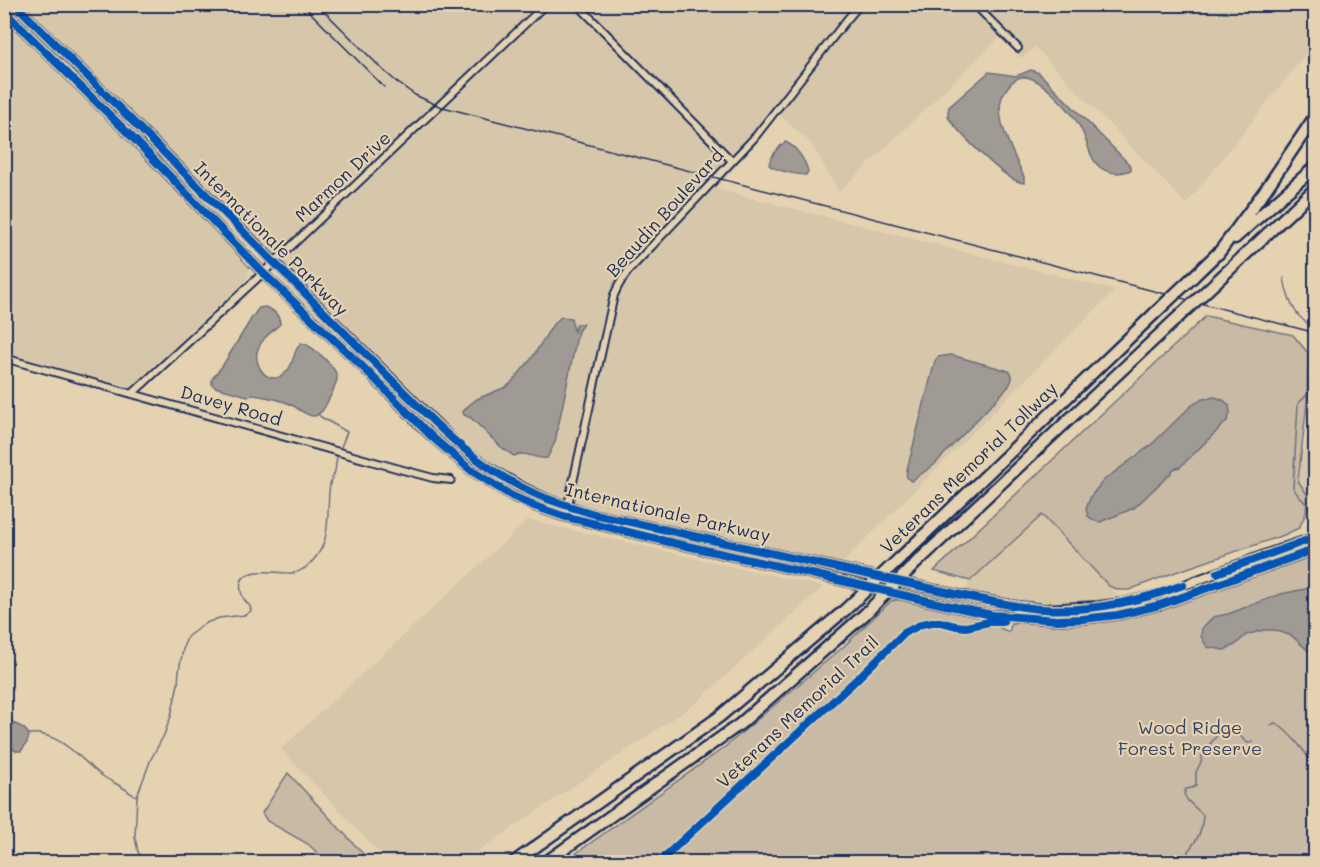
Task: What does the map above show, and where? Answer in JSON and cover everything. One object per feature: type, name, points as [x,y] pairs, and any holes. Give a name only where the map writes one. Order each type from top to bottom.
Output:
[{"type":"highway","points":[[1218,254],[1316,115]]},
{"type":"highway","name":"Veterans Memorial Tollway","points":[[514,862],[719,717],[845,610],[1193,277],[1316,166]]},
{"type":"highway","name":"Veterans Memorial Tollway","points":[[546,862],[740,724],[864,615],[916,563],[1316,188]]},
{"type":"street","name":"Internationale Parkway","points":[[15,4],[460,447],[488,468],[546,498],[594,514],[956,594],[1044,609],[1099,606],[1147,597],[1316,537]]},
{"type":"street","name":"Marmon Drive","points":[[132,394],[546,4]]},
{"type":"street","points":[[577,4],[732,161]]},
{"type":"street","name":"Beaudin Boulevard","points":[[563,516],[568,506],[614,295],[624,276],[755,137],[860,4]]},
{"type":"street","points":[[974,4],[1018,48]]},
{"type":"street","name":"Internationale Parkway","points":[[4,11],[135,140],[263,273],[369,373],[432,437],[472,471],[512,496],[537,507],[563,516],[669,542],[992,615],[1058,620],[1110,616],[1160,605],[1316,549]]},
{"type":"street","name":"Davey Road","points":[[4,358],[403,470],[451,480]]},
{"type":"shaded area","points":[[1315,4],[1316,41],[1186,204],[1035,47],[1021,58],[1000,37],[839,192],[811,143],[778,114],[755,145],[715,189],[1115,290],[842,563],[580,503],[527,485],[477,453],[435,417],[20,5]]},
{"type":"shaded area","points":[[4,15],[150,159],[248,263],[250,269],[246,280],[130,387],[125,388],[5,353]]},
{"type":"shaded area","points":[[1031,70],[1039,73],[1131,166],[1131,170],[1116,173],[1101,168],[1093,159],[1083,132],[1071,113],[1047,88],[1030,78],[1023,77],[1013,81],[1008,86],[1000,104],[1002,125],[1024,177],[1024,183],[1016,181],[995,166],[948,117],[949,107],[989,72],[1016,76]]},
{"type":"shaded area","points":[[785,142],[793,147],[802,158],[808,171],[806,175],[782,171],[769,165],[775,152]]},
{"type":"shaded area","points":[[265,307],[275,313],[280,324],[265,338],[258,349],[257,361],[266,376],[277,378],[287,372],[301,343],[317,352],[336,373],[337,380],[331,394],[322,411],[315,416],[272,398],[248,396],[215,387],[212,384],[212,379],[253,316],[259,308]]},
{"type":"shaded area","points":[[561,317],[571,318],[574,331],[577,324],[583,324],[578,331],[555,442],[547,458],[522,454],[514,456],[463,412],[477,399],[511,383]]},
{"type":"shaded area","points":[[951,355],[1009,371],[1012,374],[1012,380],[1009,386],[934,465],[911,481],[908,479],[907,470],[935,361],[938,357]]},
{"type":"shaded area","points":[[1315,396],[1315,505],[1298,482]]},
{"type":"shaded area","points":[[1215,397],[1229,405],[1230,414],[1227,421],[1180,467],[1173,469],[1134,508],[1100,522],[1088,516],[1086,509],[1091,496],[1104,480],[1151,445],[1192,405],[1203,399]]},
{"type":"shaded area","points":[[1042,515],[1120,599],[1056,606],[1004,601],[966,593],[970,581]]},
{"type":"shaded area","points":[[528,520],[823,587],[696,703],[462,862],[388,862],[281,749]]},
{"type":"shaded area","points":[[1315,587],[1315,657],[1292,636],[1275,630],[1264,630],[1246,635],[1235,645],[1224,650],[1207,647],[1201,636],[1202,628],[1213,617],[1228,614],[1281,594]]},
{"type":"shaded area","points":[[5,719],[26,730],[28,734],[26,744],[21,751],[16,751],[5,744]]},
{"type":"green space","points":[[1206,316],[1293,335],[1308,353],[1307,403],[1298,481],[1307,494],[1306,513],[1299,528],[1129,590],[1119,590],[1109,586],[1042,515],[970,581],[934,571]]},
{"type":"green space","name":"Wood Ridge Forest Preserve","points":[[1315,553],[1315,862],[564,862],[725,747],[842,648],[891,601],[901,599],[990,617],[997,621],[1000,628],[1009,632],[1011,625],[1018,622],[1056,624],[1093,622],[1147,612]]},
{"type":"green space","points":[[288,773],[371,862],[327,862],[308,844],[267,821],[262,813]]},
{"type":"waterway","points":[[1284,278],[1287,292],[1297,314],[1308,324],[1316,327]]},
{"type":"waterway","points":[[1316,353],[1312,370],[1316,383]]},
{"type":"waterway","points":[[1316,385],[1298,404],[1293,487],[1316,513]]},
{"type":"waterway","points":[[318,414],[347,432],[341,447]]},
{"type":"waterway","points":[[145,862],[138,852],[135,837],[137,796],[171,716],[184,645],[188,636],[206,623],[219,618],[245,615],[251,611],[241,593],[241,582],[244,577],[259,572],[296,572],[305,568],[314,559],[325,540],[330,484],[337,457]]},
{"type":"waterway","points":[[1271,725],[1275,723],[1279,725],[1316,764]]},
{"type":"waterway","points":[[1188,862],[1188,851],[1199,835],[1203,815],[1184,794],[1186,789],[1196,786],[1196,772],[1203,753],[1218,734],[1227,727],[1232,726],[1248,743],[1253,742]]},
{"type":"waterway","points":[[29,734],[50,736],[59,741],[101,775],[137,796]]},
{"type":"railway","points":[[302,4],[384,87]]},
{"type":"railway","points":[[317,4],[398,83],[415,95],[439,106],[1316,333]]},
{"type":"cycle path","points":[[15,4],[434,422],[486,466],[529,491],[594,514],[1020,607],[1042,609],[1096,607],[1149,596],[1183,585]]},
{"type":"cycle path","points":[[4,11],[135,140],[263,273],[366,370],[432,437],[472,471],[512,496],[537,507],[563,516],[669,542],[941,604],[992,615],[1057,620],[1118,615],[1160,605],[1316,549]]},
{"type":"cycle path","points":[[1217,573],[1316,537]]},
{"type":"cycle path","name":"Veterans Memorial Trail","points":[[659,862],[904,633],[932,622],[966,627],[989,622],[1003,622]]}]
